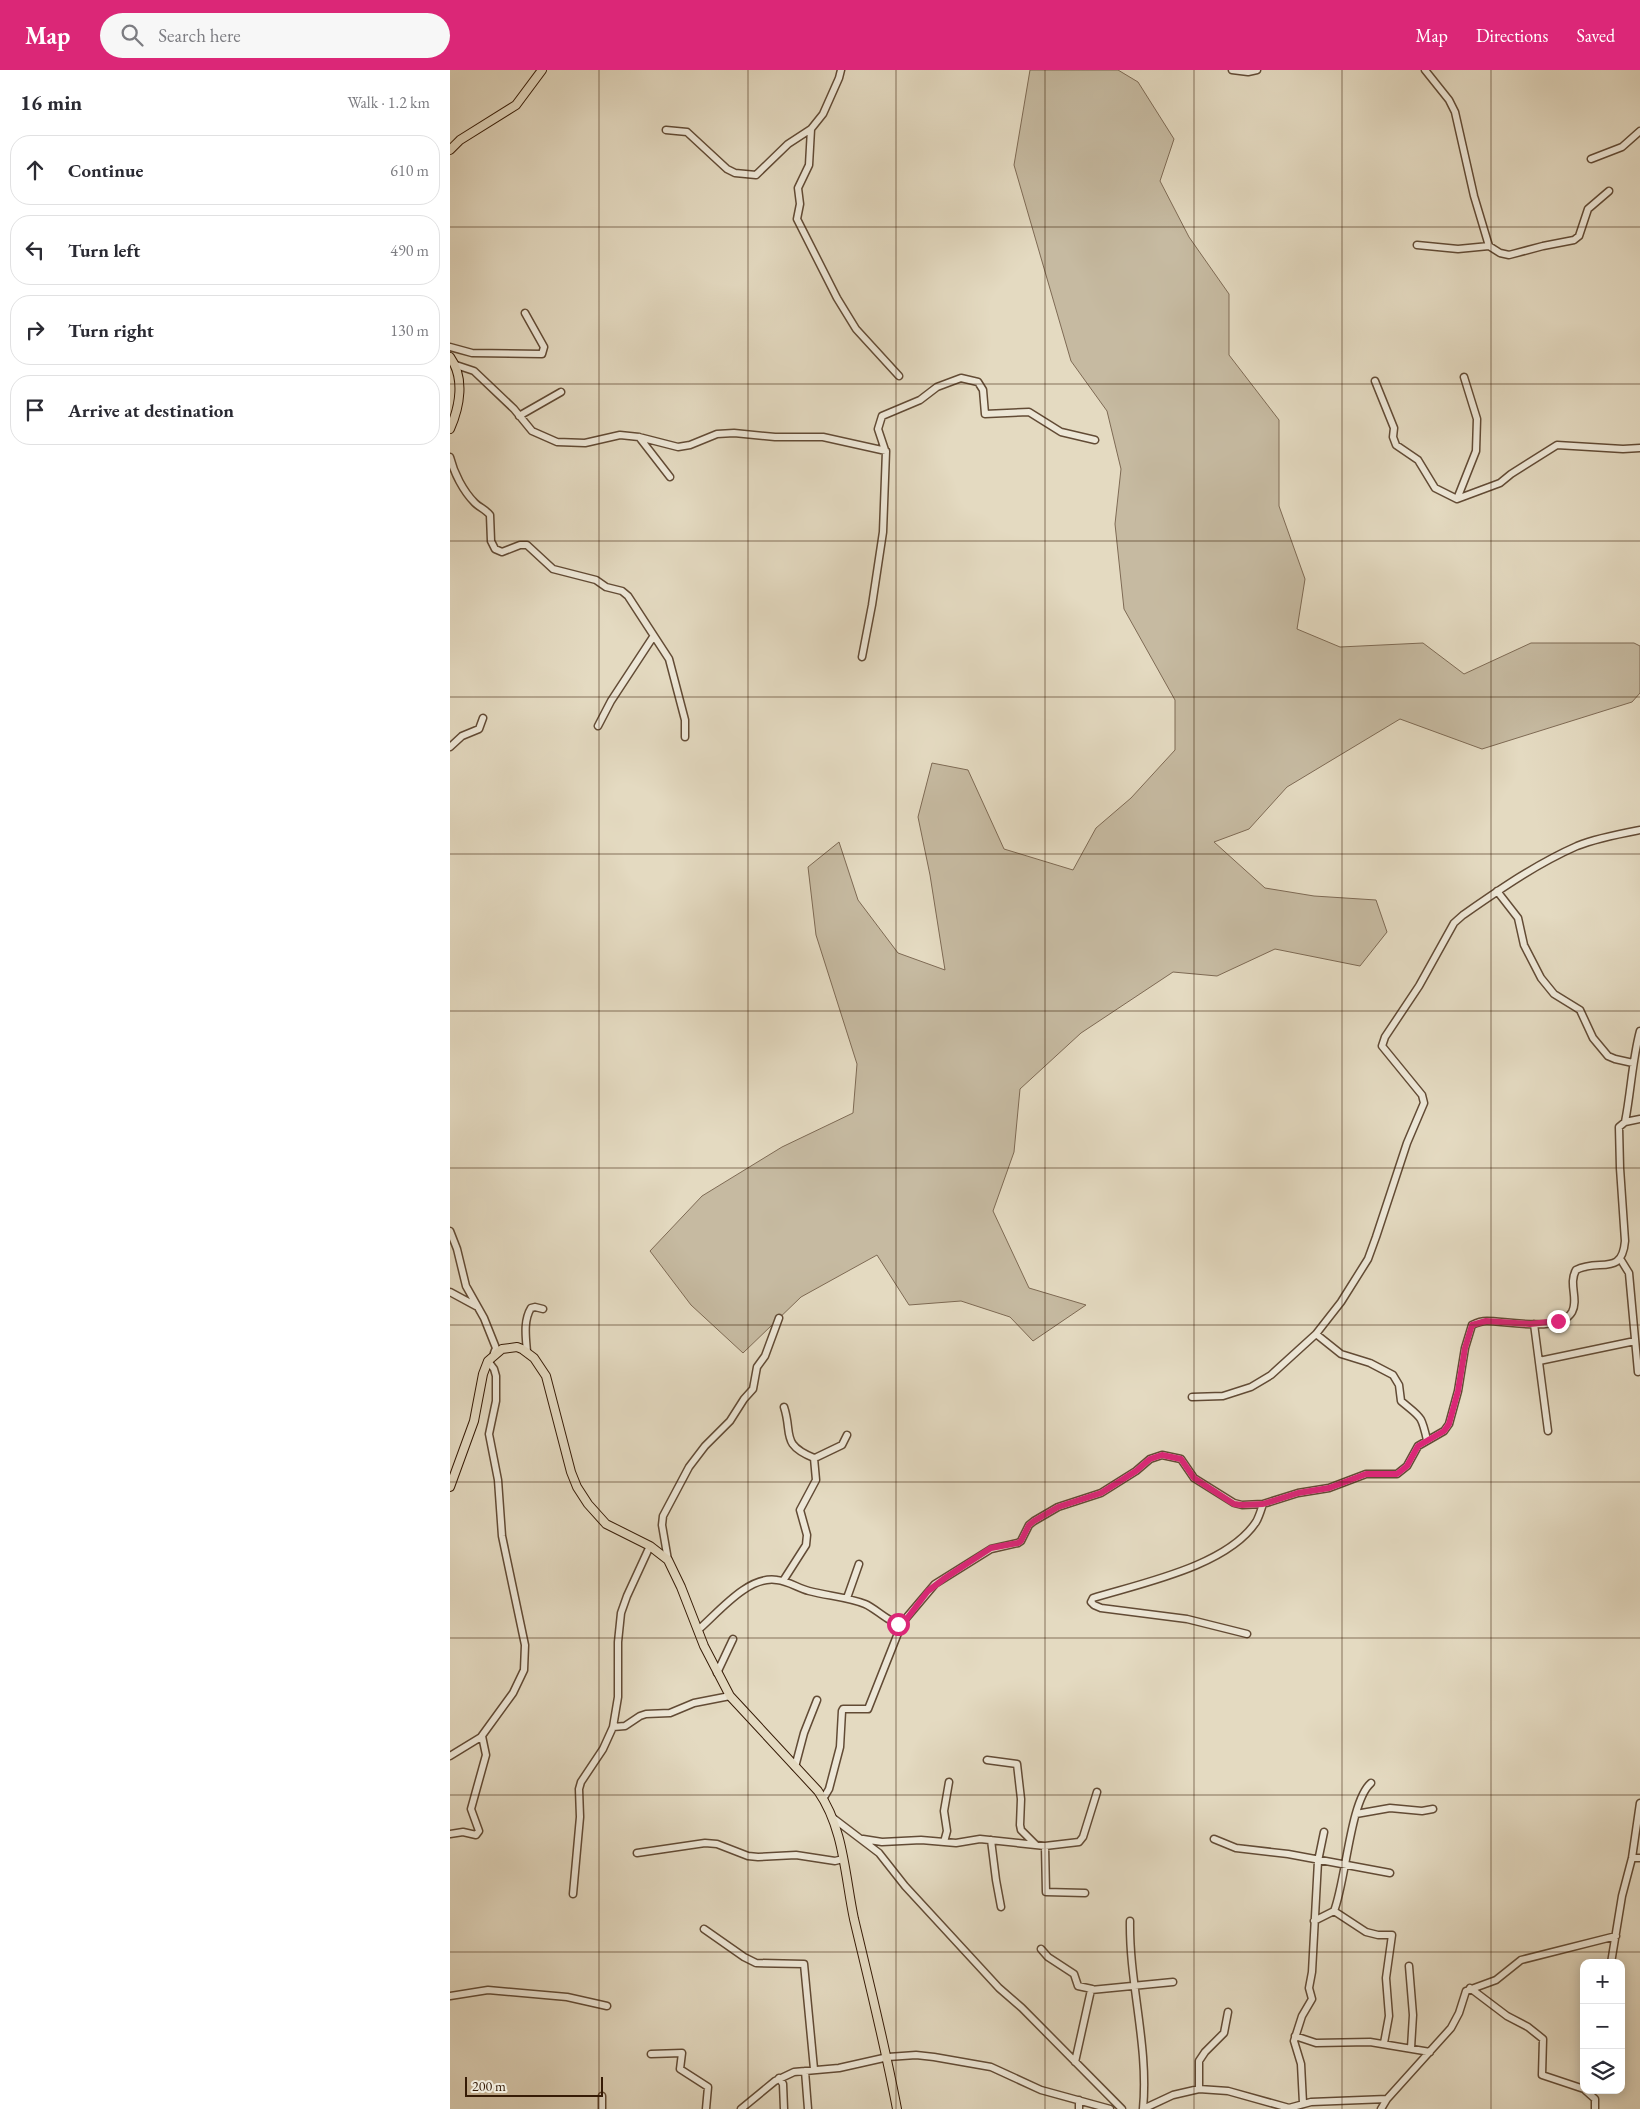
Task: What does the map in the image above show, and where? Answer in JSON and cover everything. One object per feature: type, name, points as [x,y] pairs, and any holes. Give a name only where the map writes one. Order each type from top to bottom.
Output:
[{"type":"main road","points":[[450,150],[460,140],[516,105],[542,70]]},
{"type":"main road","points":[[450,357],[456,365],[460,389],[459,403],[450,429]]},
{"type":"main road","points":[[450,1487],[474,1421],[483,1374],[488,1361],[494,1353],[506,1348],[516,1347],[527,1352],[542,1367],[546,1376],[571,1472],[584,1499],[606,1524],[650,1546],[668,1560],[716,1673],[730,1696],[823,1799],[832,1817],[888,2058],[897,2109]]},
{"type":"street","points":[[666,130],[687,132],[727,169],[735,173],[756,175],[788,144],[811,128],[822,114],[841,70]]},
{"type":"street","points":[[1232,70],[1248,72],[1257,70]]},
{"type":"street","points":[[1425,70],[1456,112],[1474,196],[1488,246]]},
{"type":"street","points":[[811,128],[809,165],[798,188],[800,204],[797,219],[837,298],[856,329],[898,376]]},
{"type":"street","points":[[1591,159],[1622,147],[1640,131]]},
{"type":"street","points":[[1417,245],[1458,249],[1488,246],[1500,253],[1509,255],[1574,240],[1579,236],[1588,209],[1610,190]]},
{"type":"street","points":[[450,347],[472,353],[542,354],[544,347],[525,313]]},
{"type":"street","points":[[456,365],[474,371],[532,431],[557,442],[586,443],[620,435],[639,437],[678,447],[725,433],[775,437],[823,437],[884,450]]},
{"type":"street","points":[[1457,499],[1476,451],[1477,419],[1464,377]]},
{"type":"street","points":[[862,657],[883,532],[887,455],[878,430],[882,416],[920,400],[937,387],[960,378],[978,382],[983,390],[985,414],[1029,412],[1061,432],[1095,440]]},
{"type":"street","points":[[1375,381],[1394,428],[1393,437],[1396,445],[1418,460],[1435,488],[1457,499],[1500,483],[1510,474],[1557,445],[1623,449],[1640,448]]},
{"type":"street","points":[[519,416],[561,392]]},
{"type":"street","points":[[639,437],[670,477]]},
{"type":"street","points":[[450,457],[465,490],[475,503],[490,515],[491,541],[495,549],[502,552],[524,544],[558,572],[589,578],[606,587],[622,591],[643,618],[669,659],[685,720],[685,736]]},
{"type":"street","points":[[598,726],[611,701],[654,637]]},
{"type":"street","points":[[450,747],[462,736],[479,729],[483,718]]},
{"type":"street","points":[[1192,1397],[1223,1396],[1251,1387],[1271,1375],[1316,1334],[1342,1302],[1368,1259],[1407,1144],[1424,1104],[1422,1095],[1382,1046],[1385,1037],[1419,986],[1454,923],[1527,872],[1578,846],[1640,830]]},
{"type":"street","points":[[1497,892],[1518,918],[1524,945],[1541,978],[1554,994],[1580,1010],[1593,1038],[1608,1056],[1615,1060],[1633,1063]]},
{"type":"street","points":[[1625,1122],[1633,1063],[1640,1031]]},
{"type":"street","points":[[823,1799],[828,1789],[840,1747],[842,1711],[843,1709],[868,1709],[902,1623],[928,1591],[945,1578],[991,1548],[1018,1543],[1021,1541],[1029,1525],[1048,1512],[1101,1493],[1156,1456],[1168,1455],[1181,1459],[1194,1478],[1234,1504],[1252,1506],[1298,1493],[1329,1488],[1366,1474],[1397,1474],[1407,1466],[1418,1446],[1444,1431],[1449,1424],[1458,1391],[1465,1348],[1472,1325],[1486,1321],[1534,1324],[1558,1321],[1567,1317],[1572,1312],[1574,1304],[1572,1282],[1576,1270],[1586,1266],[1614,1264],[1621,1260],[1625,1241],[1618,1132],[1619,1127],[1625,1122],[1640,1120]]},
{"type":"street","points":[[450,1231],[457,1249],[466,1286],[496,1348],[494,1353]]},
{"type":"street","points":[[1621,1260],[1630,1273],[1638,1372]]},
{"type":"street","points":[[450,1292],[477,1307]]},
{"type":"street","points":[[527,1352],[526,1327],[529,1312],[532,1307],[543,1310]]},
{"type":"street","points":[[668,1560],[662,1525],[663,1516],[688,1467],[705,1446],[730,1421],[753,1389],[758,1367],[765,1356],[780,1318]]},
{"type":"street","points":[[1534,1324],[1548,1431]]},
{"type":"street","points":[[1316,1334],[1342,1354],[1370,1362],[1393,1375],[1399,1385],[1401,1401],[1418,1414],[1423,1422],[1427,1440]]},
{"type":"street","points":[[1539,1361],[1636,1341]]},
{"type":"street","points":[[450,1756],[482,1736],[521,1679],[526,1653],[502,1536],[498,1480],[489,1434],[496,1401],[496,1376],[492,1365],[488,1361]]},
{"type":"street","points":[[784,1407],[791,1442],[801,1453],[814,1458],[834,1450],[846,1440],[847,1435]]},
{"type":"street","points":[[783,1581],[806,1546],[807,1535],[800,1510],[816,1480],[814,1458]]},
{"type":"street","points":[[1248,1634],[1188,1619],[1101,1608],[1094,1606],[1091,1602],[1093,1598],[1151,1581],[1215,1558],[1227,1551],[1248,1532],[1257,1521],[1263,1504]]},
{"type":"street","points":[[573,1894],[580,1817],[579,1789],[581,1782],[603,1749],[614,1727],[618,1697],[618,1642],[621,1613],[650,1546]]},
{"type":"street","points":[[847,1598],[859,1564]]},
{"type":"street","points":[[698,1630],[732,1599],[751,1585],[768,1579],[783,1581],[808,1591],[847,1598],[869,1606],[894,1622],[902,1623]]},
{"type":"street","points":[[716,1673],[733,1639]]},
{"type":"street","points":[[614,1727],[625,1726],[646,1714],[670,1713],[694,1703],[730,1696]]},
{"type":"street","points":[[795,1767],[804,1733],[818,1700]]},
{"type":"street","points":[[450,1834],[463,1832],[476,1835],[479,1831],[470,1809],[486,1755],[482,1736]]},
{"type":"street","points":[[987,1760],[1017,1764],[1021,1799],[1021,1830],[1036,1845]]},
{"type":"street","points":[[944,1842],[947,1831],[944,1811],[949,1782]]},
{"type":"street","points":[[1314,1921],[1334,1911],[1346,1865],[1356,1814],[1364,1790],[1371,1783]]},
{"type":"street","points":[[862,1839],[882,1842],[921,1840],[962,1843],[980,1839],[1045,1846],[1081,1840],[1097,1792]]},
{"type":"street","points":[[1612,1959],[1622,1896],[1632,1858],[1640,1803]]},
{"type":"street","points":[[1356,1814],[1390,1808],[1422,1811],[1433,1809]]},
{"type":"street","points":[[832,1817],[841,1826],[862,1839],[878,1853],[905,1886],[999,1988],[1022,2008],[1122,2109]]},
{"type":"street","points":[[1303,2103],[1302,2064],[1294,2041],[1302,2016],[1312,1999],[1310,1983],[1318,1861],[1324,1832]]},
{"type":"street","points":[[1214,1839],[1236,1848],[1288,1854],[1390,1873]]},
{"type":"street","points":[[991,1840],[1001,1907]]},
{"type":"street","points":[[637,1854],[705,1843],[717,1844],[748,1856],[796,1855],[835,1861],[843,1859]]},
{"type":"street","points":[[1045,1846],[1046,1892],[1085,1893]]},
{"type":"street","points":[[1632,1858],[1640,1858]]},
{"type":"street","points":[[1334,1911],[1366,1932],[1392,1936],[1386,1978],[1389,2016],[1384,2043]]},
{"type":"street","points":[[1130,1921],[1130,1945],[1145,2078],[1143,2109],[1173,2096],[1199,2089],[1228,2091],[1271,2101],[1285,2107],[1294,2107],[1303,2103],[1387,2100]]},
{"type":"street","points":[[704,1929],[744,1957],[756,1963],[804,1964],[814,2070]]},
{"type":"street","points":[[1381,2109],[1456,2020],[1466,1991],[1470,1988],[1496,1980],[1521,1960],[1616,1936]]},
{"type":"street","points":[[1041,1949],[1048,1957],[1074,1974],[1078,1986],[1092,1989],[1173,1982]]},
{"type":"street","points":[[1409,1966],[1413,2015],[1411,2048]]},
{"type":"street","points":[[1470,1988],[1507,2016],[1528,2027],[1543,2038],[1542,2075],[1580,2089]]},
{"type":"street","points":[[1075,2062],[1092,1989]]},
{"type":"street","points":[[450,1996],[488,1990],[567,1997],[607,2006]]},
{"type":"street","points":[[1199,2089],[1199,2061],[1205,2052],[1224,2033],[1228,2012]]},
{"type":"street","points":[[1295,2036],[1325,2044],[1357,2041],[1384,2043],[1396,2047],[1430,2052]]},
{"type":"street","points":[[651,2054],[682,2053],[680,2069],[708,2087],[706,2109]]},
{"type":"street","points":[[741,2109],[779,2078],[794,2072],[864,2064],[888,2058],[916,2055],[991,2067],[1041,2090],[1110,2109]]},
{"type":"street","points":[[805,2071],[808,2109]]},
{"type":"street","points":[[779,2078],[783,2084],[784,2109]]},
{"type":"street","points":[[1589,2094],[1595,2099],[1595,2109]]},
{"type":"street","points":[[602,2096],[602,2109]]},
{"type":"street","points":[[1079,2109],[1080,2100]]},
{"type":"shaded area","points":[[1030,70],[1118,70],[1138,82],[1174,139],[1160,181],[1189,237],[1229,294],[1229,355],[1279,420],[1279,506],[1305,579],[1297,629],[1340,647],[1423,643],[1464,674],[1531,643],[1634,643],[1640,646],[1640,693],[1632,702],[1482,749],[1400,719],[1287,787],[1249,829],[1214,842],[1265,888],[1314,896],[1376,900],[1387,932],[1360,966],[1275,949],[1217,976],[1173,972],[1081,1033],[1020,1089],[1014,1152],[993,1211],[1029,1288],[1086,1305],[1033,1341],[1010,1317],[961,1301],[909,1305],[877,1255],[801,1297],[743,1353],[691,1305],[650,1251],[702,1196],[782,1147],[853,1113],[857,1064],[816,935],[808,867],[839,842],[858,900],[898,953],[945,970],[930,875],[918,817],[932,763],[968,770],[1004,849],[1073,870],[1096,828],[1131,798],[1175,750],[1175,700],[1124,609],[1115,524],[1121,469],[1107,411],[1071,361],[1014,165]]},
{"type":"route","points":[[898,1624],[905,1621],[935,1584],[982,1556],[991,1548],[1018,1543],[1021,1541],[1029,1525],[1048,1512],[1074,1501],[1101,1493],[1156,1456],[1168,1455],[1181,1459],[1194,1478],[1234,1504],[1252,1506],[1298,1493],[1329,1488],[1366,1474],[1389,1476],[1397,1474],[1407,1466],[1418,1446],[1444,1431],[1449,1424],[1458,1391],[1468,1333],[1472,1325],[1486,1321],[1508,1324],[1558,1321]]}]
